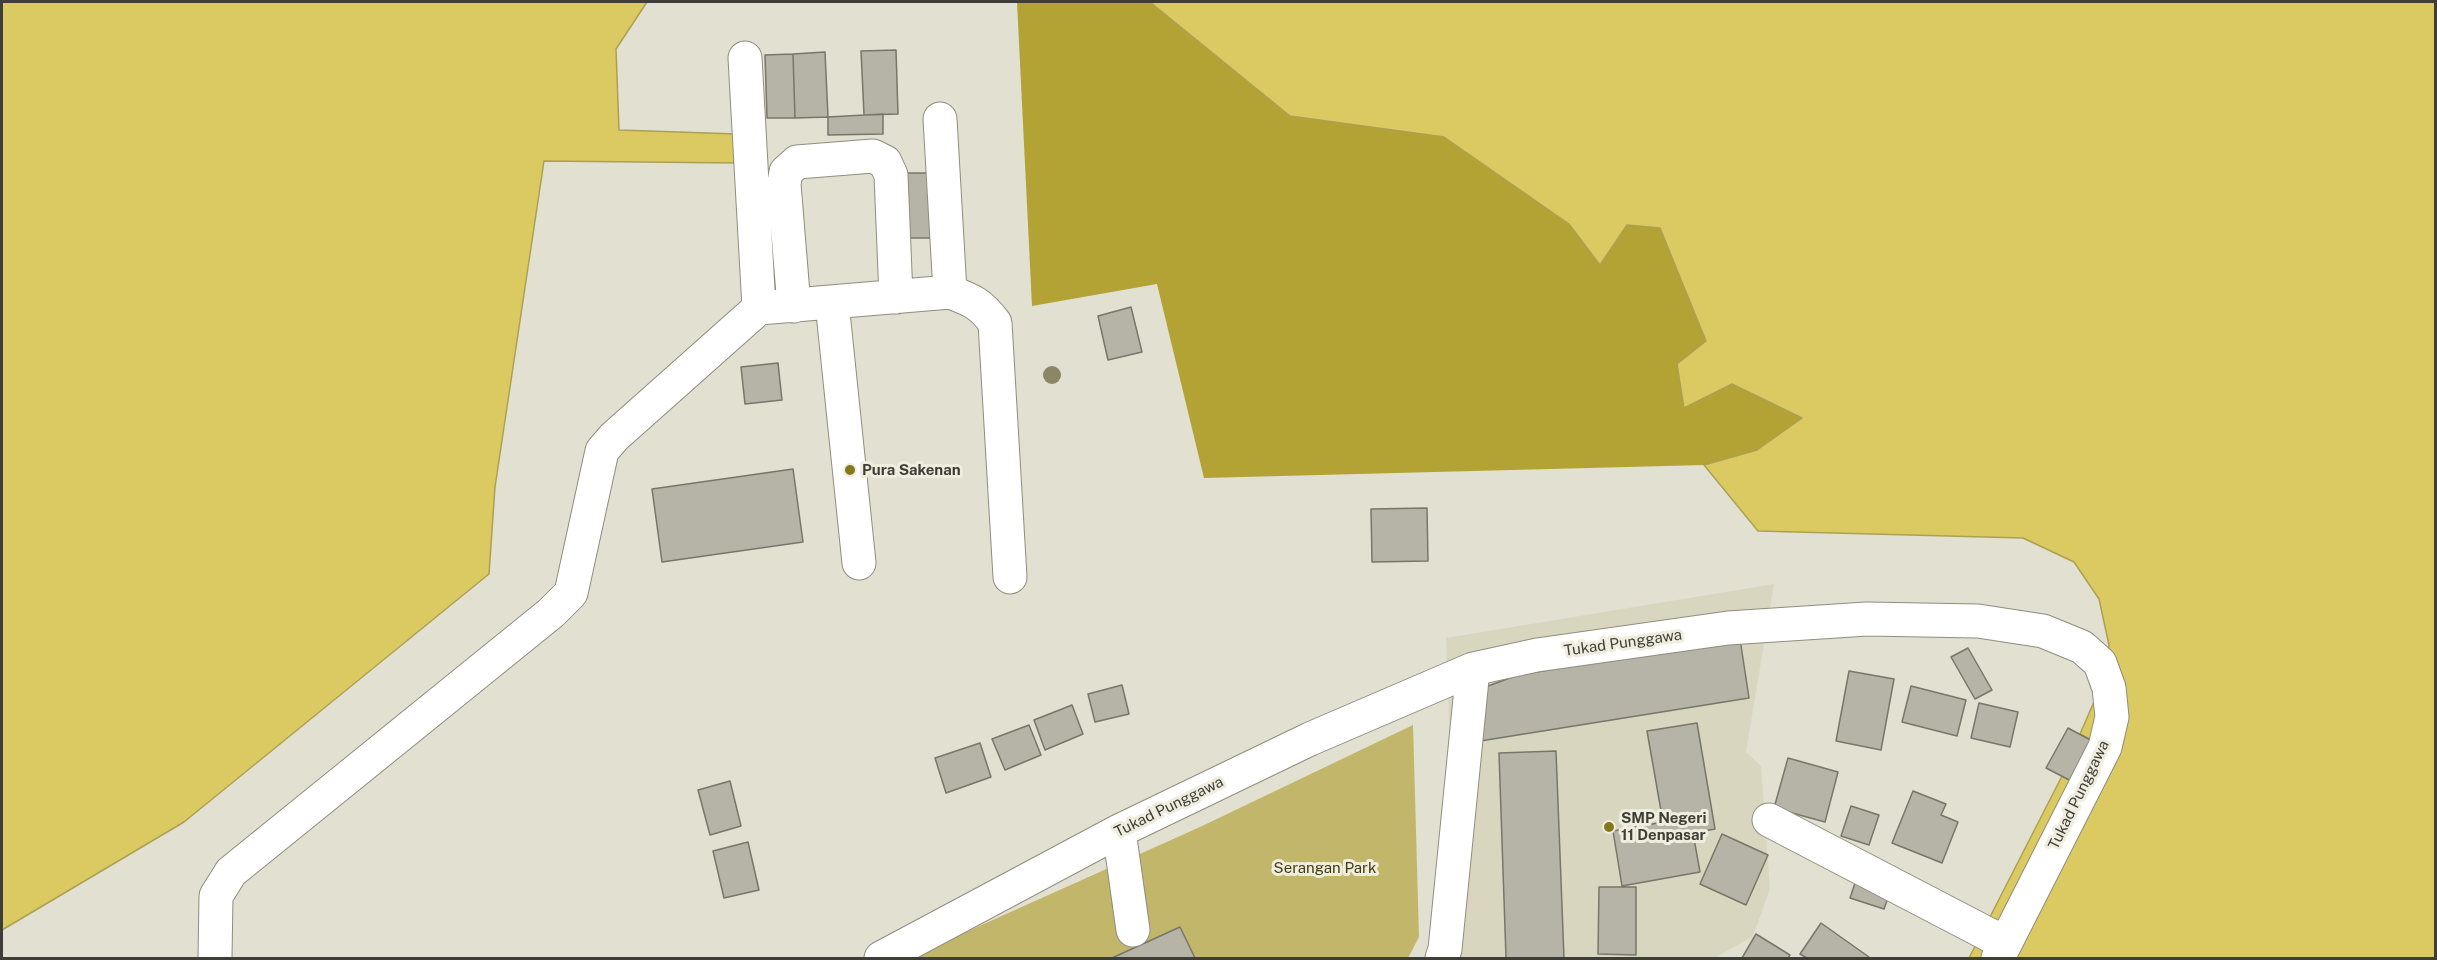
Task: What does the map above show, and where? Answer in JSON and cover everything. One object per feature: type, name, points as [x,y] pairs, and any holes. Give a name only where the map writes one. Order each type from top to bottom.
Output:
[{"type":"street","points":[[745,58],[759,308]]},
{"type":"street","points":[[940,119],[950,292]]},
{"type":"street","points":[[794,306],[784,184],[786,172],[796,162],[873,156],[885,162],[891,175],[896,297]]},
{"type":"street","points":[[215,958],[216,896],[231,872],[551,613],[571,592],[602,452],[614,437],[759,308],[950,292],[969,298],[984,307],[995,323],[1010,577]]},
{"type":"street","points":[[832,303],[859,563]]},
{"type":"street","name":"Tukad Punggawa","points":[[881,958],[1119,831],[1310,739],[1473,669],[1548,654],[1728,628],[1867,619],[1978,621],[2043,631],[2082,646],[2100,663],[2109,688],[2112,717],[2105,747],[2002,951]]},
{"type":"street","points":[[1442,958],[1445,949],[1473,669]]},
{"type":"street","points":[[1769,820],[2002,951]]},
{"type":"street","points":[[1119,831],[1133,930]]},
{"type":"shaded area","points":[[2,2],[647,2],[616,49],[619,130],[737,134],[738,163],[544,161],[495,487],[489,574],[184,822],[2,930]]},
{"type":"shaded area","points":[[1017,2],[1150,2],[1290,116],[1444,137],[1569,224],[1599,264],[1627,225],[1660,228],[1706,341],[1684,408],[1732,384],[1803,418],[1757,450],[1704,465],[1204,478],[1157,284],[1032,306]]},
{"type":"shaded area","points":[[1150,2],[2435,2],[2435,958],[1969,958],[2062,776],[2077,784],[2098,744],[2080,734],[2103,681],[2109,645],[2099,599],[2074,562],[2023,538],[1758,531],[1704,465],[1757,450],[1802,418],[1732,384],[1684,408],[1677,364],[1706,341],[1660,228],[1627,225],[1600,265],[1569,224],[1444,137],[1290,116]]},
{"type":"shaded area","name":"SMP Negeri 11 Denpasar","points":[[1774,584],[1746,752],[1761,766],[1770,889],[1753,936],[1715,958],[1458,958],[1446,638]]},
{"type":"green space","name":"Serangan Park","points":[[1413,725],[1419,937],[1408,958],[908,958],[1200,827]]},
{"type":"building","points":[[896,50],[898,114],[864,115],[861,51]]},
{"type":"building","points":[[825,52],[828,117],[795,118],[793,54]]},
{"type":"building","points":[[793,54],[795,118],[767,118],[765,55]]},
{"type":"building","points":[[883,114],[883,134],[828,135],[828,117]]},
{"type":"building","points":[[901,173],[931,173],[932,238],[902,238]]},
{"type":"building","points":[[1131,307],[1142,352],[1108,360],[1098,316]]},
{"type":"building","points":[[778,363],[782,400],[745,404],[741,367]]},
{"type":"building","points":[[793,469],[803,542],[662,562],[652,489]]},
{"type":"building","points":[[1427,508],[1428,561],[1372,562],[1371,509]]},
{"type":"building","points":[[1740,639],[1749,698],[1474,742],[1480,689],[1518,675]]},
{"type":"building","points":[[1968,648],[1992,690],[1975,699],[1951,657]]},
{"type":"building","points":[[1849,671],[1894,679],[1881,750],[1836,741]]},
{"type":"building","points":[[1122,685],[1129,714],[1095,722],[1088,694]]},
{"type":"building","points":[[1911,686],[1966,700],[1957,736],[1902,722]]},
{"type":"building","points":[[1979,703],[2018,712],[2010,747],[1971,738]]},
{"type":"building","points":[[1072,705],[1083,734],[1045,750],[1034,720]]},
{"type":"building","points":[[1697,723],[1715,829],[1693,833],[1700,872],[1622,886],[1613,831],[1663,822],[1647,731]]},
{"type":"building","points":[[1029,725],[1041,755],[1005,770],[992,739]]},
{"type":"building","points":[[2068,728],[2098,744],[2077,784],[2046,768]]},
{"type":"building","points":[[980,743],[991,777],[946,793],[935,758]]},
{"type":"building","points":[[1556,751],[1564,958],[1506,958],[1499,753]]},
{"type":"building","points":[[1788,758],[1838,772],[1825,822],[1774,808]]},
{"type":"building","points":[[730,781],[741,826],[710,835],[698,790]]},
{"type":"building","points":[[1913,791],[1946,804],[1941,815],[1958,822],[1942,863],[1892,843]]},
{"type":"building","points":[[1851,806],[1879,815],[1869,845],[1841,836]]},
{"type":"building","points":[[1722,834],[1768,855],[1746,905],[1700,884]]},
{"type":"building","points":[[748,842],[759,890],[724,898],[713,851]]},
{"type":"building","points":[[1856,880],[1890,892],[1884,909],[1850,898]]},
{"type":"building","points":[[1599,887],[1636,887],[1636,955],[1598,954]]},
{"type":"building","points":[[1821,923],[1869,957],[1807,958],[1800,954]]},
{"type":"building","points":[[1180,927],[1195,958],[1112,958]]},
{"type":"building","points":[[1756,934],[1790,955],[1788,958],[1742,958]]},
{"type":"place","name":"Pura Sakenan","points":[[850,470]]},
{"type":"place","name":"SMP Negeri 11 Denpasar","points":[[1609,827]]}]
